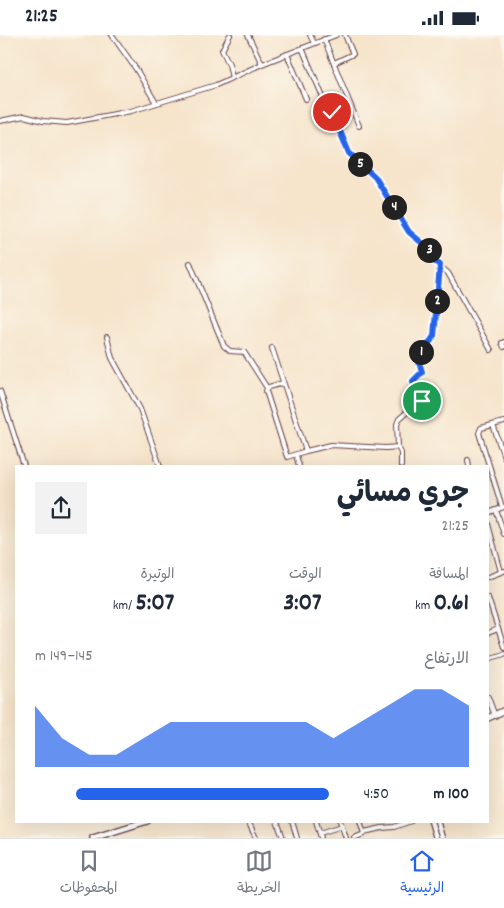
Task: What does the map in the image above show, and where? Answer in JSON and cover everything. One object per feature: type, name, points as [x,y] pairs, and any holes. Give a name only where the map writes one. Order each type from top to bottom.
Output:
[{"type":"main road","points":[[492,714],[503,711]]},
{"type":"main road","points":[[93,838],[133,823]]},
{"type":"street","points":[[112,35],[136,69],[156,103]]},
{"type":"street","points":[[230,35],[222,50],[229,65],[232,78]]},
{"type":"street","points":[[248,35],[262,64]]},
{"type":"street","points":[[310,35],[314,43]]},
{"type":"street","points":[[0,121],[24,116],[43,121],[67,123],[108,116],[216,85],[262,64],[336,35]]},
{"type":"street","points":[[334,63],[352,54],[345,35]]},
{"type":"street","points":[[324,39],[359,126]]},
{"type":"street","points":[[302,48],[349,153],[375,177],[409,232],[427,247],[434,261],[448,273],[491,350]]},
{"type":"street","points":[[287,54],[306,99]]},
{"type":"street","points":[[190,263],[224,346],[230,351],[244,352],[267,388],[266,391],[288,457],[331,445],[398,447]]},
{"type":"street","points":[[401,465],[401,453],[398,447],[398,419],[422,399],[413,381],[422,372],[419,359],[422,349],[434,336],[440,265]]},
{"type":"street","points":[[107,337],[112,357],[140,409],[160,465]]},
{"type":"street","points":[[504,342],[502,343],[504,347]]},
{"type":"street","points":[[272,348],[306,451]]},
{"type":"street","points":[[267,388],[283,383]]},
{"type":"street","points":[[0,391],[24,465]]},
{"type":"street","points":[[489,513],[503,507],[479,433],[481,428],[504,422]]},
{"type":"street","points":[[493,425],[504,457]]},
{"type":"street","points":[[296,455],[299,465]]},
{"type":"street","points":[[468,460],[470,465]]},
{"type":"street","points":[[496,510],[504,534]]},
{"type":"street","points":[[489,527],[503,572],[489,577]]},
{"type":"street","points":[[489,601],[504,647]]},
{"type":"street","points":[[489,633],[498,629]]},
{"type":"street","points":[[489,659],[504,654]]},
{"type":"street","points":[[489,701],[492,714]]},
{"type":"street","points":[[249,823],[256,838]]},
{"type":"street","points":[[278,823],[283,838]]},
{"type":"street","points":[[293,823],[297,838]]},
{"type":"street","points":[[317,823],[321,838]]},
{"type":"street","points":[[361,823],[364,832]]},
{"type":"street","points":[[354,838],[363,835],[364,832],[394,827],[405,823]]},
{"type":"street","points":[[432,823],[436,838]]},
{"type":"street","points":[[438,823],[442,838]]},
{"type":"street","points":[[320,833],[341,824],[346,838]]},
{"type":"route","points":[[332,112],[346,150],[351,157],[375,177],[409,232],[427,247],[434,261],[440,265],[434,336],[422,349],[419,359],[422,372],[413,381],[422,401]]}]
